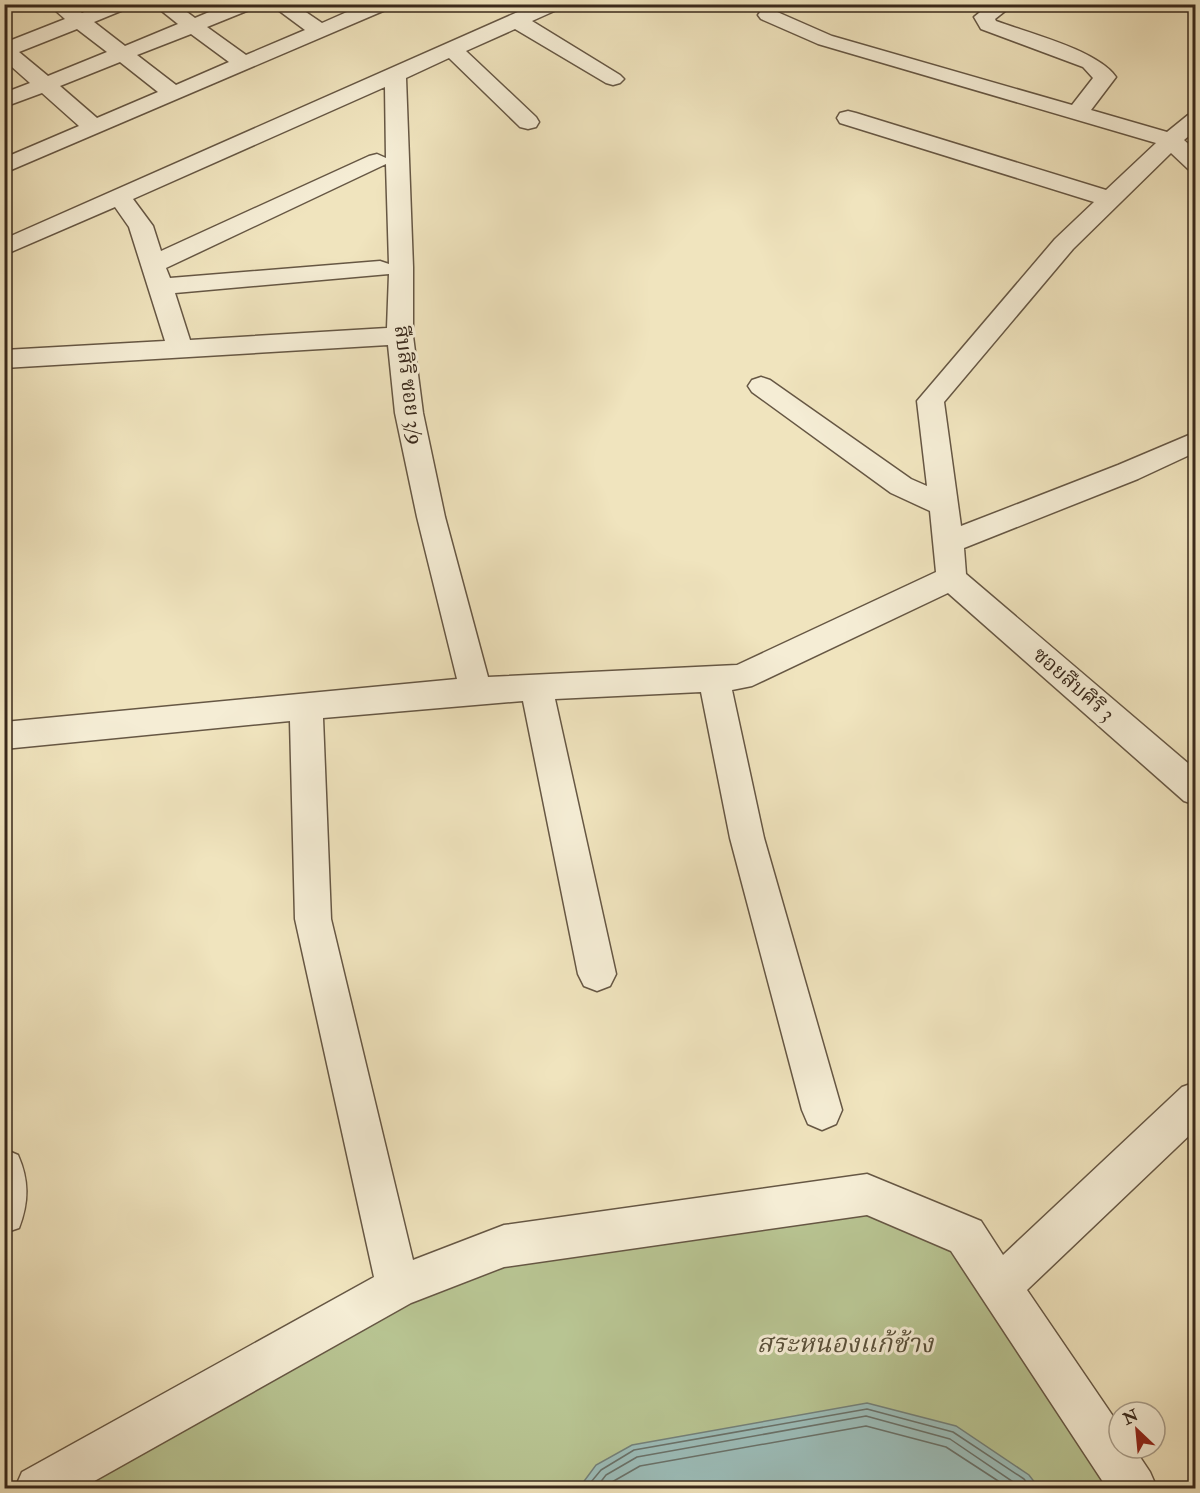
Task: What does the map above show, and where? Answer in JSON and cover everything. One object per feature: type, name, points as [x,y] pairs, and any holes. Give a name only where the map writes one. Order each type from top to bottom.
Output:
[{"type":"street","points":[[58,4],[174,94]]},
{"type":"street","points":[[95,128],[5,49],[122,4]]},
{"type":"street","points":[[163,4],[245,64]]},
{"type":"street","points":[[4,101],[247,4]]},
{"type":"street","points":[[280,4],[320,31]]},
{"type":"street","points":[[7,162],[95,128],[383,4]]},
{"type":"street","points":[[500,4],[520,20],[613,79]]},
{"type":"street","points":[[4,248],[554,4]]},
{"type":"street","points":[[1004,4],[984,17],[988,25],[1090,63],[1105,76],[1077,113]]},
{"type":"street","points":[[768,15],[825,40],[1171,140],[1196,164]]},
{"type":"street","points":[[452,50],[528,122]]},
{"type":"street","name":"สืบสิริ ซอย 3/9","points":[[395,74],[401,267],[400,336],[409,413],[426,494],[476,690]]},
{"type":"street","points":[[848,118],[1110,199]]},
{"type":"street","points":[[4,736],[476,690],[741,677],[951,578],[949,542],[930,401],[1064,244],[1171,140],[1196,120]]},
{"type":"street","points":[[158,275],[377,161]]},
{"type":"street","points":[[120,197],[141,226],[180,349]]},
{"type":"street","points":[[158,275],[380,270]]},
{"type":"street","points":[[4,359],[400,336]]},
{"type":"street","points":[[761,386],[901,486],[944,505]]},
{"type":"street","points":[[949,542],[1128,472],[1196,441]]},
{"type":"street","name":"ซอยสืบศิริ 3","points":[[951,578],[1189,775]]},
{"type":"street","points":[[714,678],[747,838],[822,1110]]},
{"type":"street","points":[[536,687],[597,974]]},
{"type":"street","points":[[306,705],[313,919],[398,1287]]},
{"type":"street","points":[[1001,1286],[1196,1101]]},
{"type":"street","points":[[4,1169],[7,1191],[4,1214]]},
{"type":"street","points":[[38,1488],[398,1287],[504,1246],[867,1194],[966,1236],[1134,1488]]},
{"type":"green space","name":"สระหนองแก้ช้าง","points":[[867,1194],[966,1236],[1107,1448],[1107,1460],[1115,1460],[1134,1488],[38,1488],[213,1392],[504,1246]]},
{"type":"water","points":[[867,1403],[956,1426],[1029,1475],[1039,1488],[579,1488],[596,1465],[632,1445]]}]
